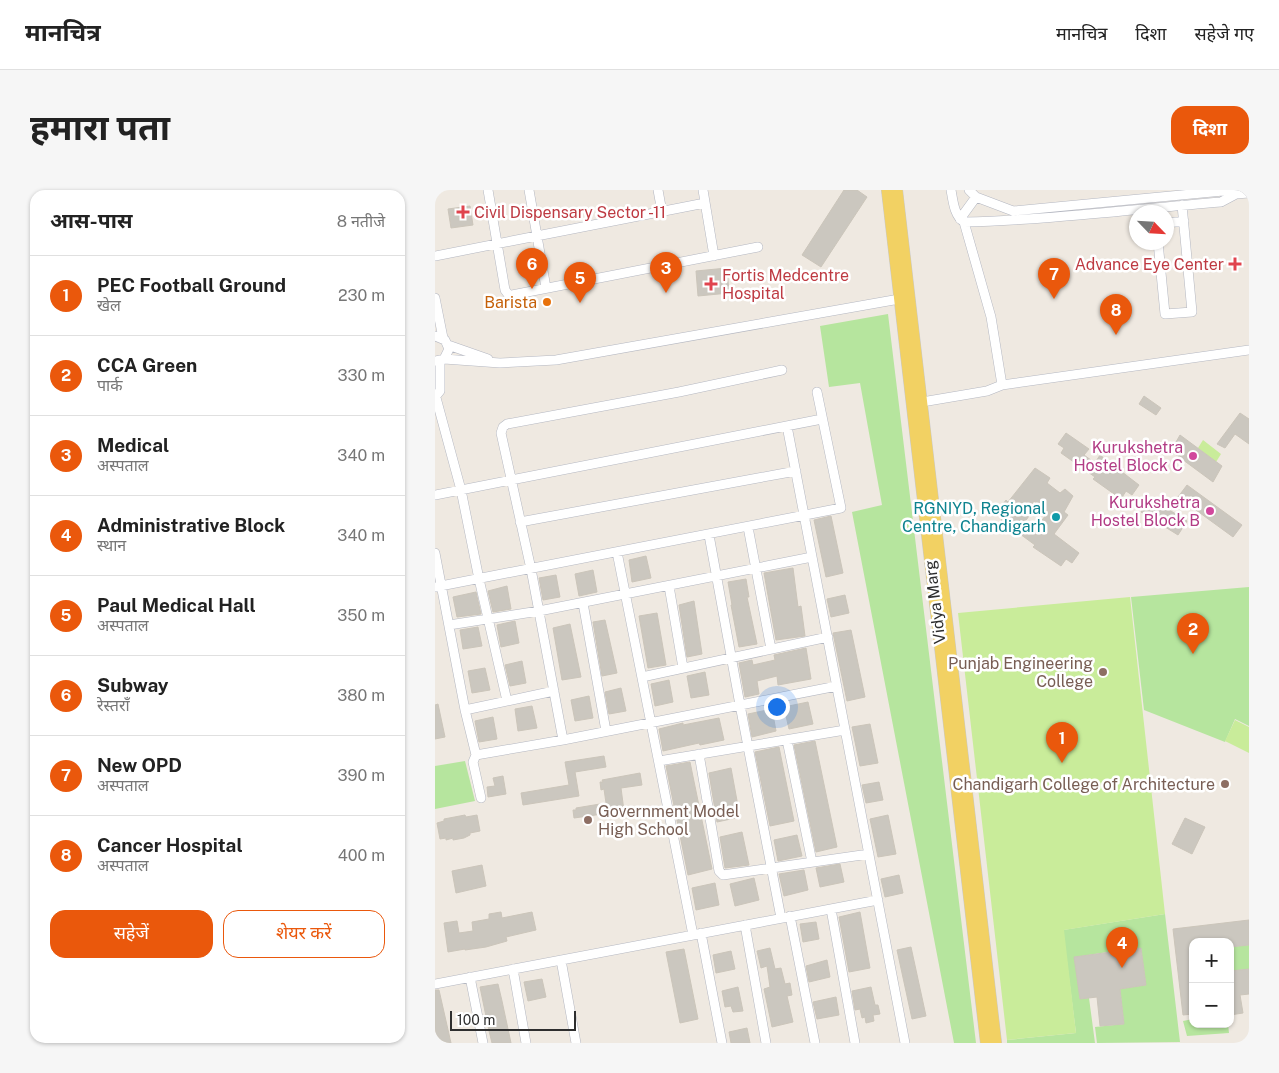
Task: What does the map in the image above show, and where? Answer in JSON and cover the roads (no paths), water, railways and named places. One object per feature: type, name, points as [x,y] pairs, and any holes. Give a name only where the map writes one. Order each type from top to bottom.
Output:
[{"type":"main road","name":"Vidya Marg","points":[[887,190],[922,402],[996,1043]]},
{"type":"main road","name":"Vidya Marg","points":[[897,190],[905,298],[986,1043]]},
{"type":"street","points":[[488,190],[505,290],[512,296],[758,247]]},
{"type":"street","points":[[529,190],[546,288]]},
{"type":"street","points":[[658,190],[662,212]]},
{"type":"street","points":[[703,190],[714,256]]},
{"type":"street","points":[[951,190],[955,210],[962,220],[991,317],[1002,385]]},
{"type":"street","points":[[969,190],[976,197],[1013,211],[1223,191],[1236,194],[1249,193]]},
{"type":"street","points":[[962,220],[1006,221],[1087,215],[1221,202],[1236,194]]},
{"type":"street","points":[[1159,250],[1165,314],[1192,312],[1184,221],[1174,196]]},
{"type":"street","points":[[962,220],[976,197]]},
{"type":"street","points":[[1125,201],[1127,211]]},
{"type":"street","points":[[435,256],[705,203]]},
{"type":"street","points":[[1087,203],[1087,215]]},
{"type":"street","points":[[1006,221],[1013,211]]},
{"type":"street","points":[[1174,222],[1184,221]]},
{"type":"street","points":[[435,290],[435,302]]},
{"type":"street","points":[[435,298],[442,340],[448,352],[440,360],[440,391],[436,398],[461,490],[507,701]]},
{"type":"street","points":[[440,360],[500,363],[556,360],[905,298]]},
{"type":"street","points":[[442,340],[500,363]]},
{"type":"street","points":[[922,402],[987,391],[1002,385],[1249,350]]},
{"type":"street","points":[[563,740],[531,569],[510,481],[501,433],[503,427],[507,424],[679,392],[782,370]]},
{"type":"street","points":[[438,587],[841,508],[817,392]]},
{"type":"street","points":[[435,496],[822,419]]},
{"type":"street","points":[[787,426],[905,1043]]},
{"type":"street","points":[[520,522],[796,471]]},
{"type":"street","points":[[748,527],[771,649]]},
{"type":"street","points":[[709,535],[739,705],[771,868],[785,917],[815,1043]]},
{"type":"street","points":[[617,552],[659,761],[722,1043]]},
{"type":"street","points":[[435,553],[438,587],[449,625],[465,710],[476,755],[473,762],[481,798]]},
{"type":"street","points":[[449,625],[626,595],[812,556]]},
{"type":"street","points":[[669,586],[683,668]]},
{"type":"street","points":[[583,603],[606,731]]},
{"type":"street","points":[[643,677],[828,637]]},
{"type":"street","points":[[476,755],[563,740],[837,686]]},
{"type":"street","points":[[465,710],[554,691]]},
{"type":"street","points":[[659,761],[845,730]]},
{"type":"street","points":[[787,740],[812,862]]},
{"type":"street","points":[[699,754],[720,873],[723,875],[869,854]]},
{"type":"street","points":[[435,984],[878,900]]},
{"type":"street","points":[[831,909],[855,1043]]},
{"type":"street","points":[[745,925],[766,1043]]},
{"type":"street","points":[[561,960],[576,1043]]},
{"type":"street","points":[[513,969],[526,1043]]},
{"type":"street","points":[[470,977],[483,1043]]},
{"type":"place","name":"Civil Dispensary Sector -11","points":[[463,212]]},
{"type":"place","name":"Advance Eye Center","points":[[1235,264]]},
{"type":"place","name":"Fortis Medcentre Hospital","points":[[711,284]]},
{"type":"place","name":"Subway","points":[[532,289]]},
{"type":"place","name":"Medical","points":[[666,293]]},
{"type":"place","name":"New OPD","points":[[1054,299]]},
{"type":"place","name":"Barista","points":[[547,302]]},
{"type":"place","name":"Paul Medical Hall","points":[[580,303]]},
{"type":"place","name":"Cancer Hospital","points":[[1116,335]]},
{"type":"place","name":"Kurukshetra Hostel Block C","points":[[1193,456]]},
{"type":"place","name":"Kurukshetra Hostel Block B","points":[[1210,511]]},
{"type":"place","name":"RGNIYD, Regional Centre, Chandigarh","points":[[1056,517]]},
{"type":"place","name":"CCA Green","points":[[1193,654]]},
{"type":"place","name":"Punjab Engineering College","points":[[1103,672]]},
{"type":"place","name":"PEC Football Ground","points":[[1062,763]]},
{"type":"place","name":"Chandigarh College of Architecture","points":[[1225,784]]},
{"type":"place","name":"Government Model High School","points":[[588,820]]},
{"type":"place","name":"Administrative Block","points":[[1122,968]]}]
